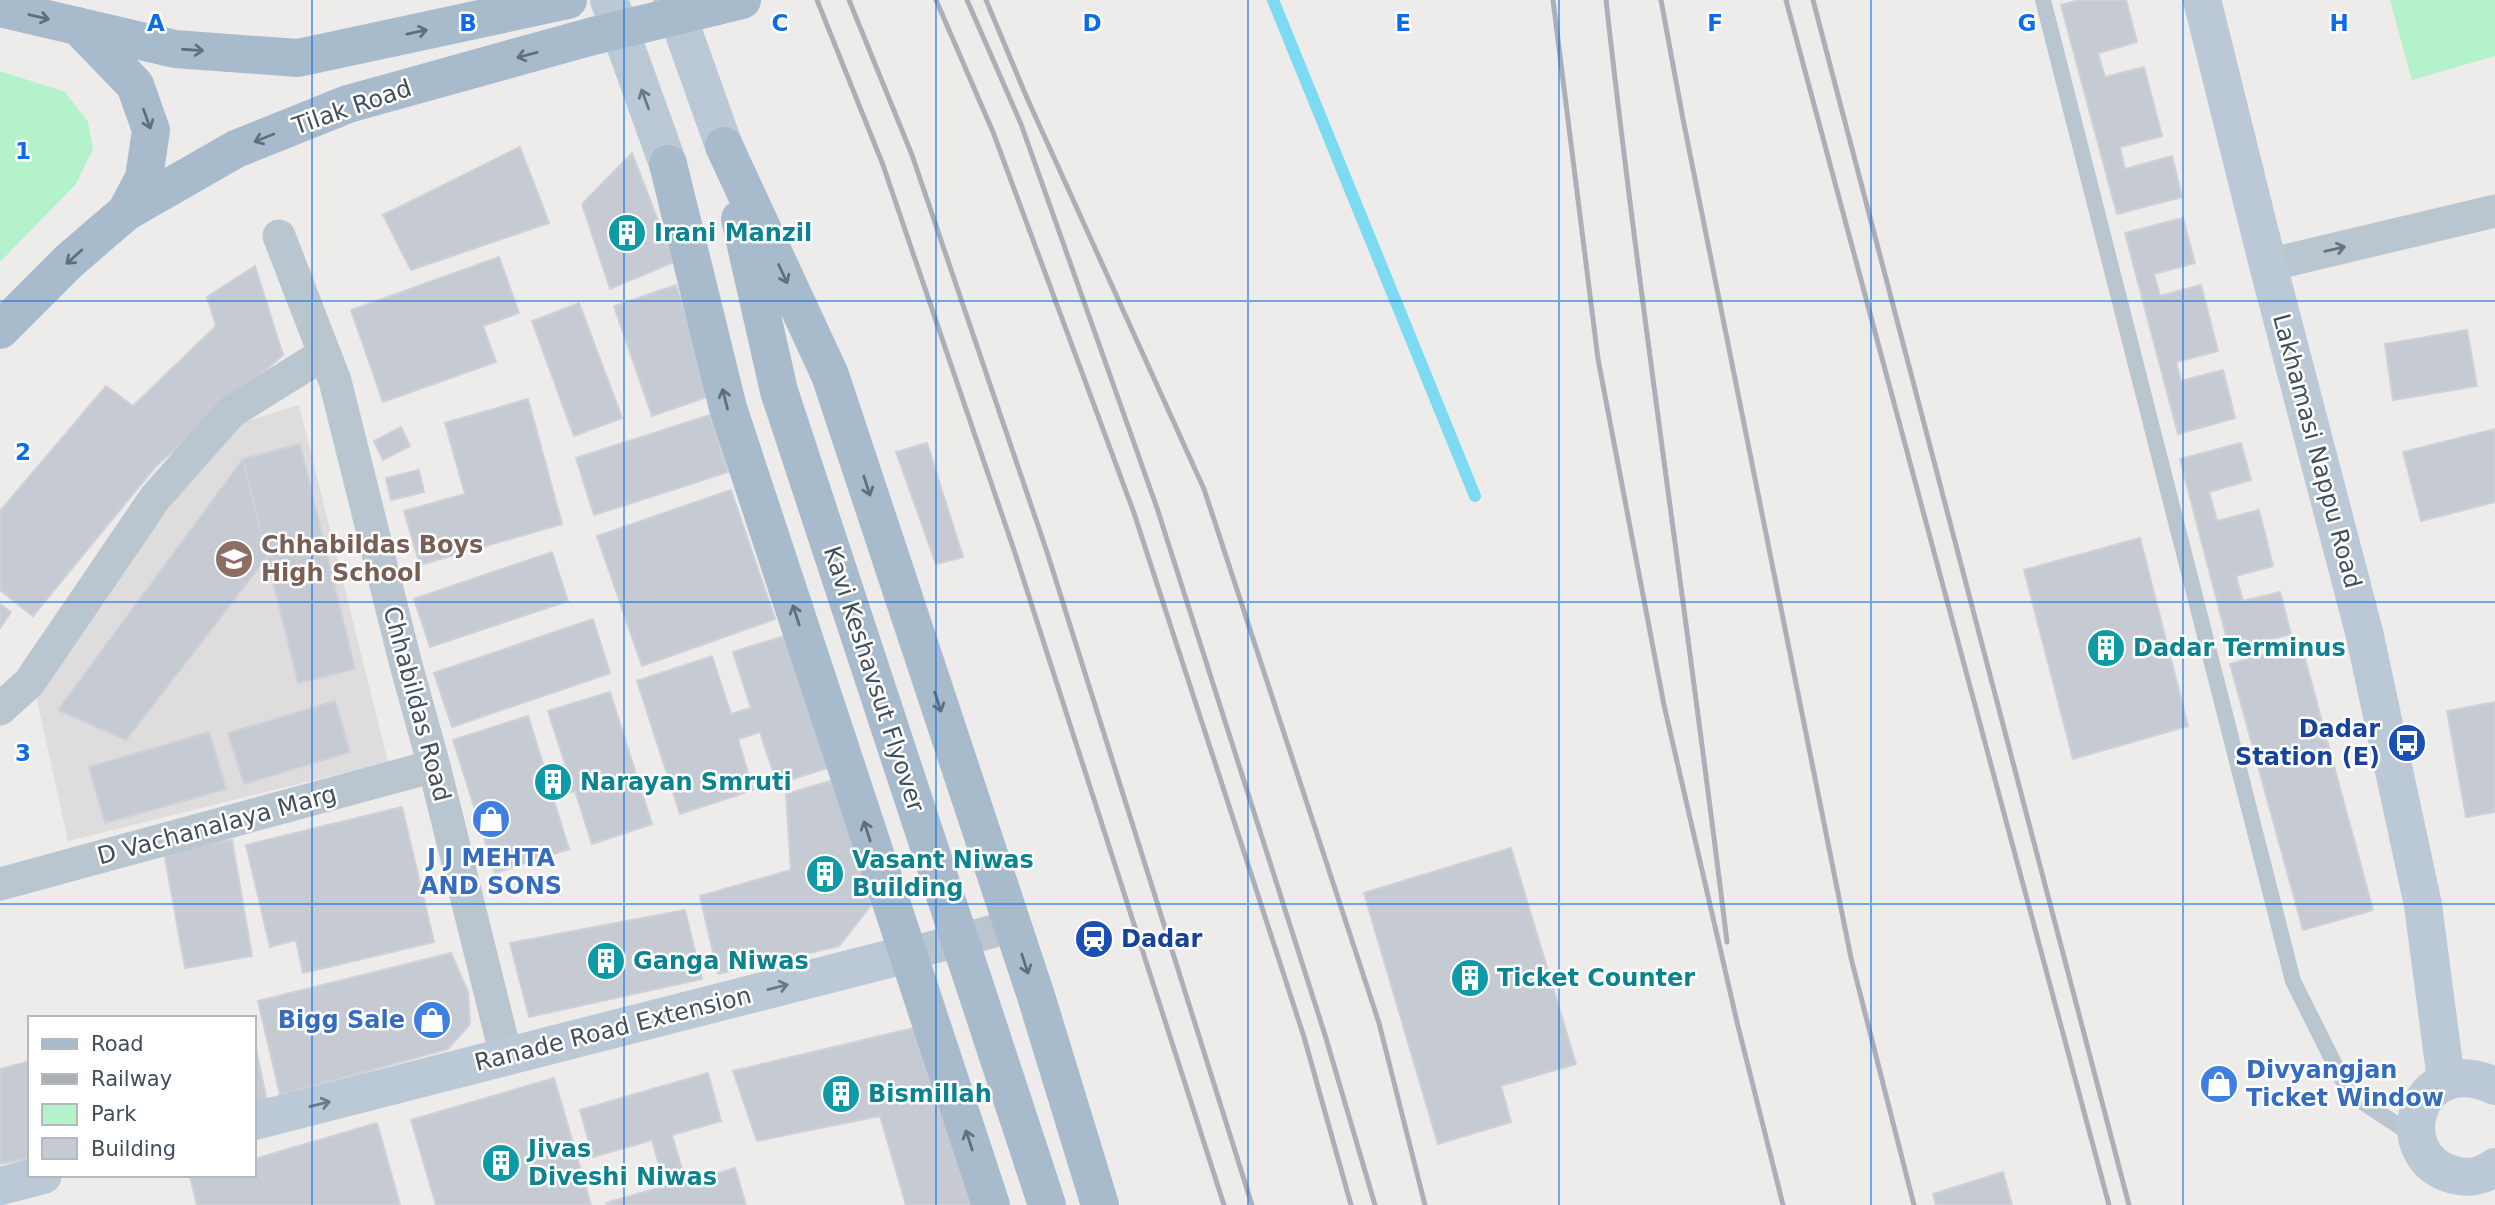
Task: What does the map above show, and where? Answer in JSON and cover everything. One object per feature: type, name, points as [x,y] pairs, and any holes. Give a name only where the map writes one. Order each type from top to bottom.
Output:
[{"type":"main road","points":[[0,8],[175,49],[298,58],[568,0]]},
{"type":"main road","name":"Tilak Road","points":[[126,212],[236,149],[348,104],[593,36],[742,0]]},
{"type":"main road","points":[[0,330],[69,261],[126,212],[144,177],[151,130],[135,85],[78,26]]},
{"type":"main road","points":[[724,146],[830,374],[1013,926],[1100,1205]]},
{"type":"main road","name":"Kavi Keshavsut Flyover","points":[[724,146],[779,391],[1048,1205]]},
{"type":"main road","points":[[668,164],[728,408],[991,1205]]},
{"type":"main road","name":"Kavi Keshavsut Flyover","points":[[668,164],[779,391]]},
{"type":"street","points":[[609,0],[668,164]]},
{"type":"street","points":[[672,0],[724,146]]},
{"type":"street","name":"Lakhamasi Nappu Road","points":[[2202,0],[2364,632],[2423,905],[2446,1080]]},
{"type":"street","points":[[2268,265],[2495,211]]},
{"type":"street","name":"Chhabildas Road","points":[[279,236],[335,381],[506,1056]]},
{"type":"street","points":[[0,709],[29,683],[155,498],[231,412],[324,354]]},
{"type":"street","name":"D Vachanalaya Marg","points":[[0,884],[434,766]]},
{"type":"street","name":"Ranade Road Extension","points":[[256,1120],[1013,926]]},
{"type":"street","points":[[2471,1183],[2432,1165],[2422,1153],[2417,1138],[2416,1120],[2421,1104],[2431,1090],[2446,1080],[2463,1076],[2480,1079],[2495,1086]]},
{"type":"street","points":[[0,1186],[35,1177]]},
{"type":"lane","points":[[2043,0],[2293,981],[2349,1093],[2417,1138]]},
{"type":"shaded area","name":"Chhabildas Boys High School","points":[[299,405],[388,762],[68,841],[35,691],[227,427]]},
{"type":"green space","points":[[2390,0],[2495,0],[2495,56],[2412,80]]},
{"type":"green space","points":[[0,71],[65,92],[88,122],[93,149],[76,184],[0,262]]},
{"type":"building","points":[[2080,0],[2126,0],[2137,42],[2098,53],[2105,77],[2144,67],[2162,136],[2120,147],[2125,169],[2172,156],[2182,197],[2117,214],[2061,5]]},
{"type":"building","points":[[520,147],[549,223],[411,270],[383,215]]},
{"type":"building","name":"Irani Manzil","points":[[632,153],[674,262],[610,289],[582,204]]},
{"type":"building","points":[[2183,218],[2195,263],[2154,274],[2160,296],[2201,285],[2218,351],[2176,362],[2181,381],[2223,370],[2235,418],[2178,434],[2125,233]]},
{"type":"building","points":[[499,257],[519,313],[483,326],[496,362],[383,402],[351,310]]},
{"type":"building","points":[[255,266],[283,355],[156,466],[33,616],[0,590],[0,511],[106,386],[133,406],[216,326],[207,297]]},
{"type":"building","points":[[676,285],[713,395],[652,416],[614,306]]},
{"type":"building","points":[[579,303],[622,418],[574,436],[532,321]]},
{"type":"building","points":[[2467,330],[2477,386],[2393,400],[2385,344]]},
{"type":"building","points":[[528,399],[562,524],[420,565],[404,511],[465,494],[445,423]]},
{"type":"building","points":[[710,415],[728,472],[594,515],[576,458]]},
{"type":"building","points":[[401,427],[410,446],[383,460],[374,441]]},
{"type":"building","points":[[2495,429],[2495,502],[2421,521],[2403,452]]},
{"type":"building","points":[[927,443],[963,557],[936,564],[896,452]]},
{"type":"building","points":[[2241,443],[2251,480],[2209,492],[2217,521],[2259,510],[2273,566],[2236,576],[2243,601],[2280,592],[2291,634],[2230,651],[2180,459]]},
{"type":"building","points":[[300,444],[355,669],[298,683],[243,459]]},
{"type":"building","points":[[243,459],[267,557],[126,740],[58,710]]},
{"type":"building","points":[[419,470],[424,492],[391,500],[386,478]]},
{"type":"building","points":[[731,490],[775,619],[642,666],[597,536]]},
{"type":"building","name":"Dadar Terminus","points":[[2140,538],[2188,726],[2073,759],[2024,570]]},
{"type":"building","points":[[552,552],[568,601],[430,647],[414,599]]},
{"type":"building","points":[[0,604],[11,612],[0,628]]},
{"type":"building","points":[[593,619],[610,673],[452,727],[434,673]]},
{"type":"building","points":[[794,633],[837,765],[777,784],[760,732],[738,739],[753,790],[680,814],[637,681],[712,656],[731,714],[751,708],[733,652]]},
{"type":"building","points":[[2301,644],[2373,910],[2303,930],[2230,664]]},
{"type":"building","name":"Narayan Smruti","points":[[610,692],[652,824],[592,844],[575,791],[553,798],[569,849],[495,873],[453,740],[528,716],[546,773],[566,767],[548,711]]},
{"type":"building","points":[[335,701],[350,752],[244,784],[228,733]]},
{"type":"building","points":[[2495,702],[2495,812],[2466,817],[2447,711]]},
{"type":"building","points":[[209,732],[226,789],[105,823],[89,767]]},
{"type":"building","name":"Vasant Niwas Building","points":[[837,779],[872,904],[839,946],[718,974],[700,896],[791,870],[786,794]]},
{"type":"building","points":[[402,807],[434,942],[303,973],[296,940],[270,947],[246,845]]},
{"type":"building","points":[[232,840],[252,956],[185,968],[164,852]]},
{"type":"building","name":"Ticket Counter","points":[[1511,848],[1576,1064],[1501,1086],[1511,1122],[1438,1144],[1364,893]]},
{"type":"building","name":"Ganga Niwas","points":[[685,910],[702,979],[529,1017],[510,943]]},
{"type":"building","points":[[451,953],[468,992],[470,1024],[448,1049],[280,1095],[258,1001]]},
{"type":"building","name":"Bismillah","points":[[918,1027],[978,1205],[906,1205],[880,1116],[757,1141],[733,1071]]},
{"type":"building","points":[[256,1049],[267,1101],[256,1104]]},
{"type":"building","points":[[28,1062],[28,1158],[0,1164],[0,1069]]},
{"type":"building","name":"Jivas Diveshi Niwas","points":[[708,1073],[721,1121],[672,1135],[686,1183],[735,1168],[746,1205],[607,1205],[606,1203],[665,1186],[652,1140],[593,1157],[580,1110]]},
{"type":"building","name":"Jivas Diveshi Niwas","points":[[554,1078],[591,1205],[436,1205],[411,1120]]},
{"type":"building","points":[[377,1123],[400,1205],[197,1205],[190,1177],[256,1177],[256,1158]]},
{"type":"building","points":[[2003,1172],[2012,1205],[1936,1205],[1933,1194]]},
{"type":"waterway","points":[[1273,0],[1475,496]]},
{"type":"railway","points":[[817,0],[883,165],[1016,556],[1224,1205]]},
{"type":"railway","points":[[849,0],[912,155],[1047,552],[1252,1205]]},
{"type":"railway","points":[[936,0],[993,132],[1134,513],[1304,1037],[1351,1205]]},
{"type":"railway","points":[[967,0],[1021,124],[1157,508],[1325,1035],[1375,1205]]},
{"type":"railway","points":[[986,0],[1027,98],[1204,489],[1379,1023],[1425,1205]]},
{"type":"railway","points":[[1553,0],[1598,359],[1664,705],[1737,1022],[1783,1205]]},
{"type":"railway","points":[[1606,0],[1634,236],[1727,942]]},
{"type":"railway","points":[[1661,0],[1851,958],[1914,1205]]},
{"type":"railway","points":[[1786,0],[2109,1205]]},
{"type":"railway","points":[[1813,0],[2129,1205]]},
{"type":"place","name":"Irani Manzil","points":[[627,233]]},
{"type":"place","name":"Chhabildas Boys High School","points":[[234,559]]},
{"type":"place","name":"Dadar Terminus","points":[[2106,648]]},
{"type":"place","name":"Dadar Station (E)","points":[[2407,743]]},
{"type":"place","name":"Narayan Smruti","points":[[553,782]]},
{"type":"place","name":"J J MEHTA AND SONS","points":[[491,819]]},
{"type":"place","name":"Vasant Niwas Building","points":[[825,874]]},
{"type":"place","name":"Dadar","points":[[1094,939]]},
{"type":"place","name":"Ganga Niwas","points":[[606,961]]},
{"type":"place","name":"Ticket Counter","points":[[1470,978]]},
{"type":"place","name":"Bigg Sale","points":[[432,1020]]},
{"type":"place","name":"Divyangjan Ticket Window","points":[[2219,1084]]},
{"type":"place","name":"Bismillah","points":[[841,1094]]},
{"type":"place","name":"Jivas Diveshi Niwas","points":[[501,1163]]}]
